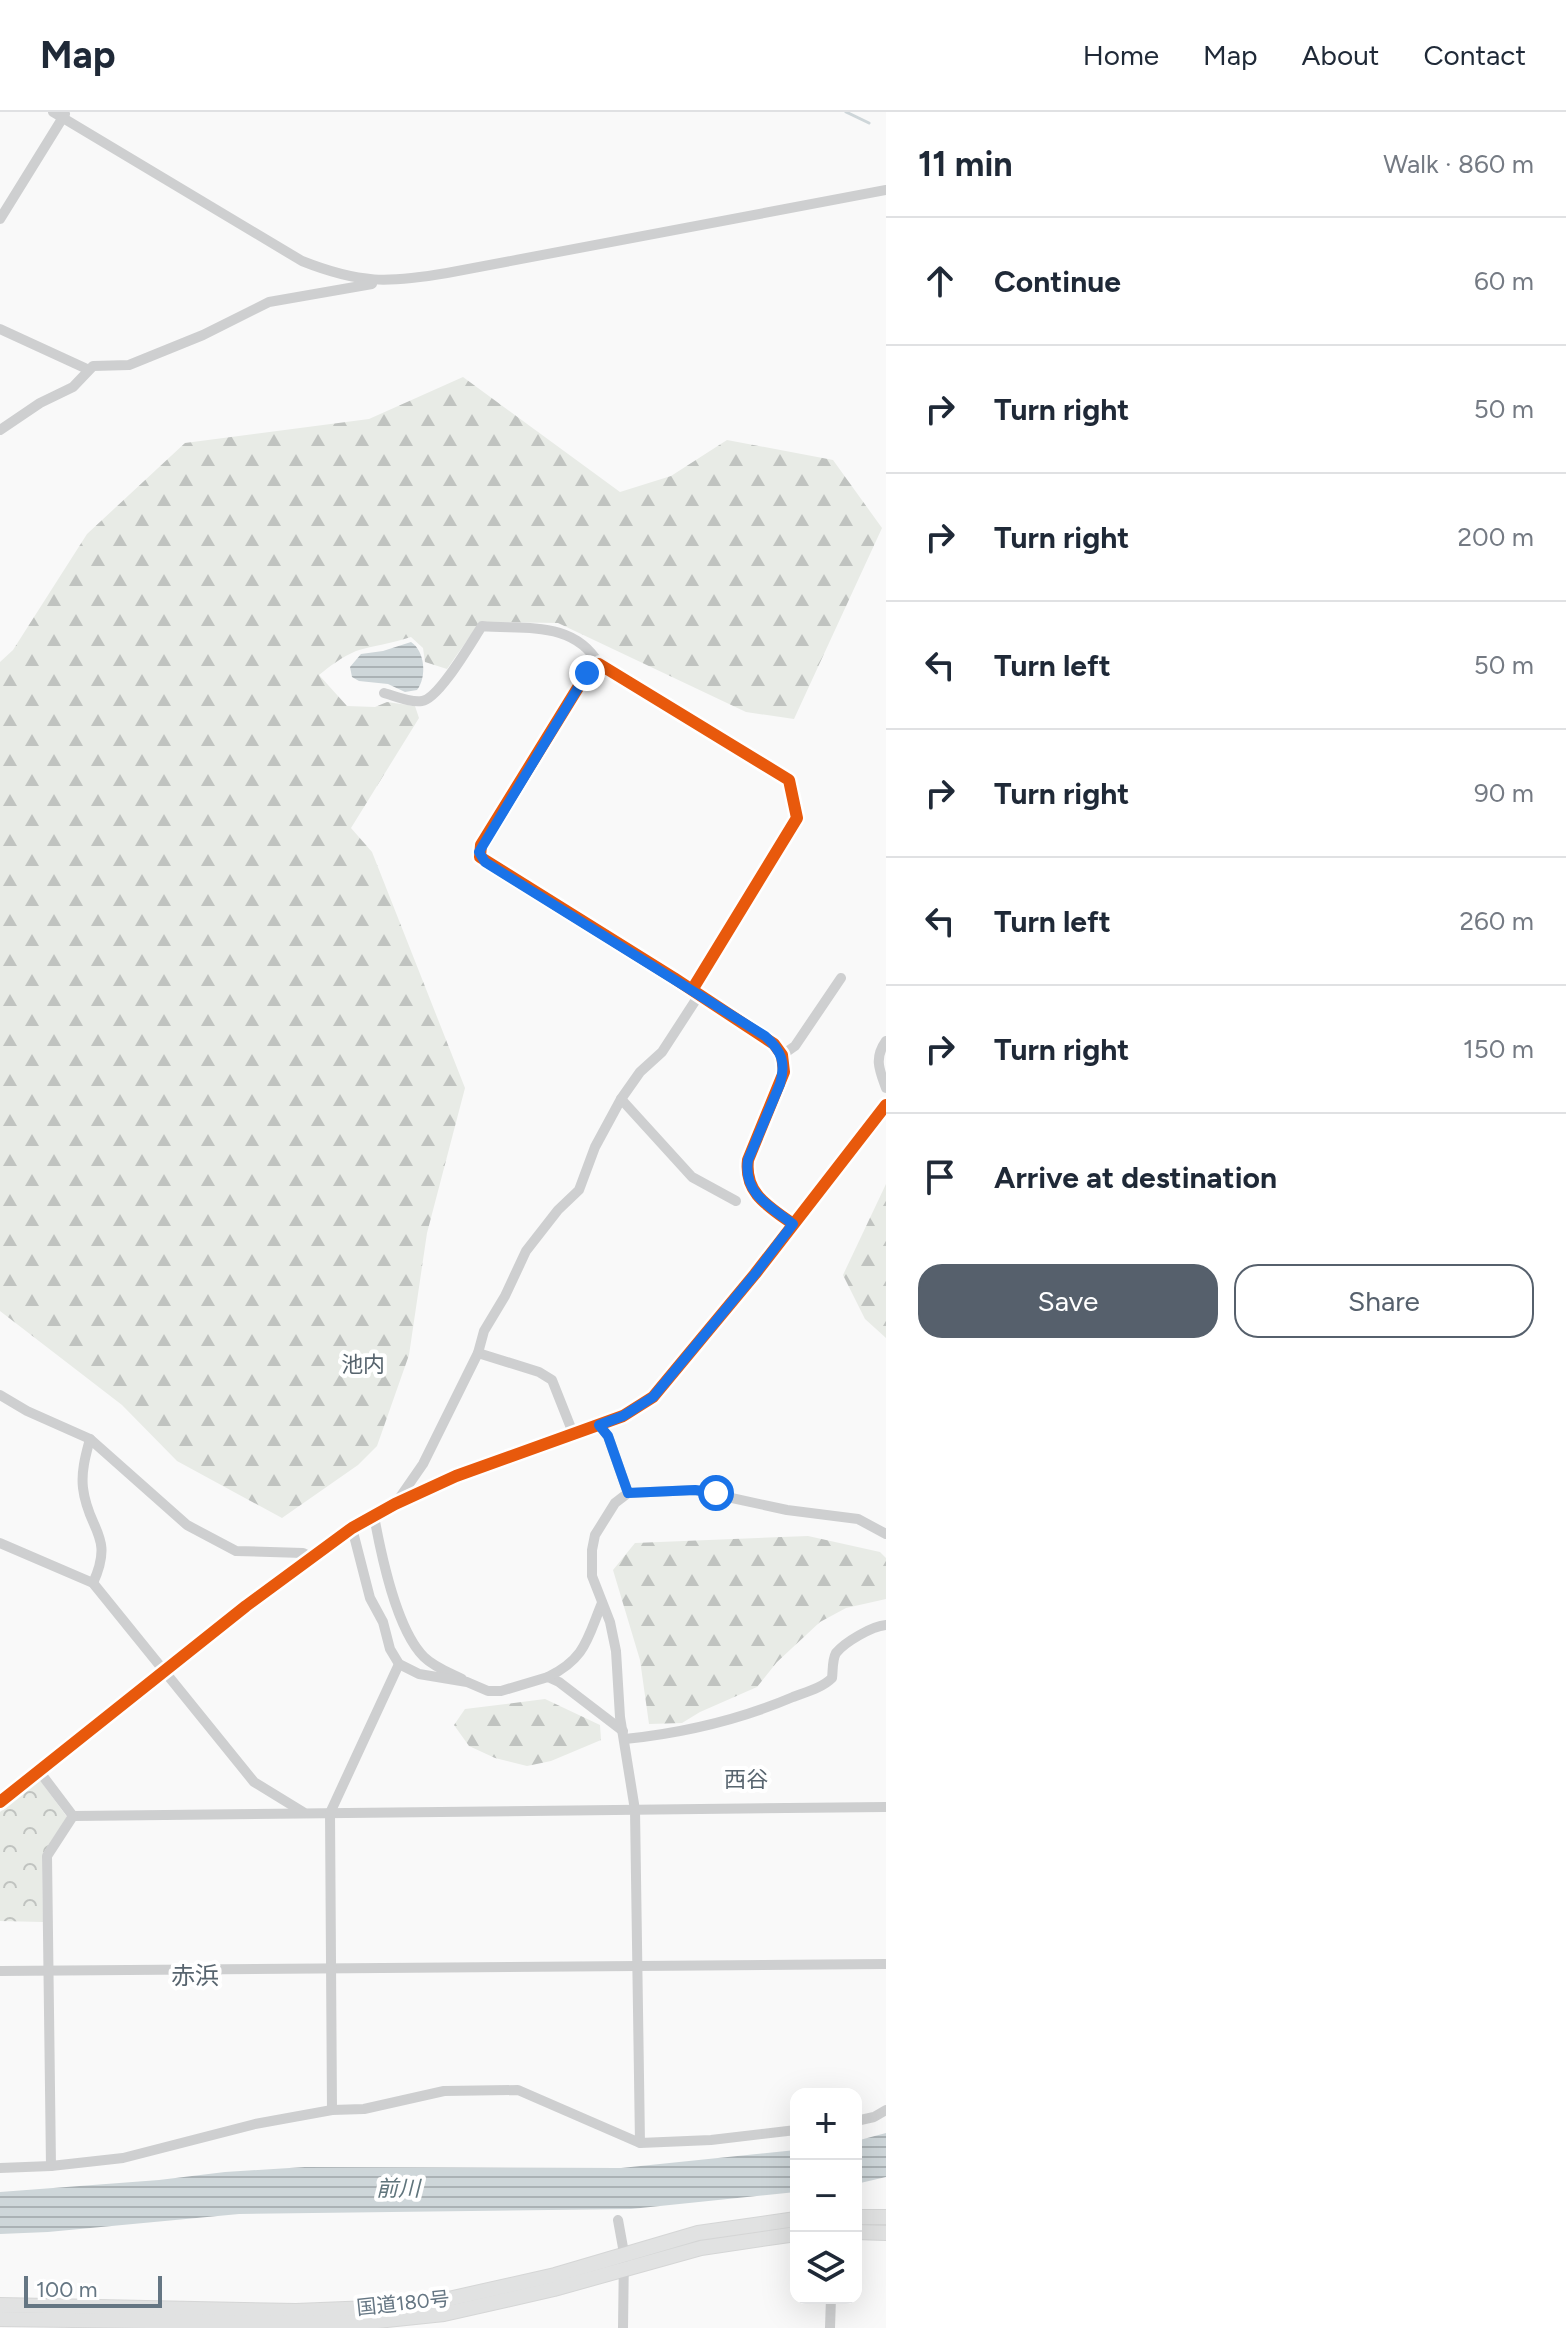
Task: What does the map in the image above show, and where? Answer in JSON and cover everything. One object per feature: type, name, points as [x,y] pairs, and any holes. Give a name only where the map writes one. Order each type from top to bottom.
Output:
[{"type":"highway","points":[[862,2217],[886,2217]]},
{"type":"highway","name":"国道180号","points":[[369,2319],[555,2275],[698,2233],[790,2220]]},
{"type":"highway","points":[[862,2232],[886,2233]]},
{"type":"highway","name":"国道180号","points":[[0,2319],[369,2319],[444,2314],[554,2289],[701,2248],[790,2235]]},
{"type":"highway","name":"国道180号","points":[[0,2305],[22,2318]]},
{"type":"street","points":[[0,219],[60,114],[302,261],[336,273],[386,281]]},
{"type":"street","points":[[0,430],[31,408],[73,387],[87,369],[104,364],[129,365],[203,335],[269,302],[447,273],[886,190]]},
{"type":"street","points":[[0,329],[87,369]]},
{"type":"street","points":[[384,693],[421,702],[427,700],[445,681],[482,626],[557,629],[586,648],[599,664],[789,780],[797,818],[662,1052],[640,1072],[621,1099],[595,1147],[579,1190],[558,1210],[526,1251],[484,1331],[478,1353],[423,1464],[395,1504]]},
{"type":"street","points":[[599,664],[587,673],[481,845],[480,857],[765,1036],[782,1055],[784,1072],[748,1160],[746,1173],[754,1193],[793,1224]]},
{"type":"street","points":[[782,1055],[795,1046],[841,978]]},
{"type":"street","points":[[886,1041],[879,1052],[878,1065],[886,1088]]},
{"type":"street","points":[[621,1099],[692,1177],[736,1201]]},
{"type":"street","points":[[0,1802],[163,1672],[352,1528],[456,1476],[623,1416],[653,1397],[755,1274],[886,1105]]},
{"type":"street","points":[[478,1353],[539,1372],[552,1380],[573,1433]]},
{"type":"street","points":[[0,1395],[27,1411],[90,1439],[187,1525],[227,1547],[236,1551],[303,1553],[311,1557]]},
{"type":"street","points":[[599,1425],[608,1436],[628,1493]]},
{"type":"street","points":[[90,1439],[85,1457],[83,1488],[88,1510],[102,1540],[103,1552],[93,1583]]},
{"type":"street","points":[[640,2143],[635,1810],[616,1651],[610,1622],[592,1576],[592,1550],[603,1521],[615,1503],[628,1493],[680,1490],[716,1493],[787,1510],[858,1519],[886,1534]]},
{"type":"street","points":[[374,1516],[390,1587],[417,1649],[427,1660],[488,1691],[501,1691],[568,1668],[585,1647],[602,1603]]},
{"type":"street","points":[[352,1528],[370,1598],[399,1664],[419,1674],[467,1682]]},
{"type":"street","points":[[0,1543],[93,1583],[254,1782],[305,1813]]},
{"type":"street","points":[[548,1677],[559,1682],[624,1735],[679,1733],[761,1711],[815,1689],[832,1678],[834,1657],[838,1651],[867,1630],[886,1625]]},
{"type":"street","points":[[332,2110],[330,1813],[399,1664]]},
{"type":"street","points":[[39,1771],[73,1816]]},
{"type":"street","points":[[73,1816],[886,1807]]},
{"type":"street","points":[[51,2166],[47,1856],[73,1816]]},
{"type":"street","points":[[0,1971],[886,1964]]},
{"type":"street","points":[[0,2168],[123,2158],[255,2124],[332,2110],[364,2109],[444,2091],[518,2090],[640,2143],[711,2140],[790,2131]]},
{"type":"street","points":[[862,2120],[886,2110]]},
{"type":"street","points":[[618,2220],[624,2253],[623,2328]]},
{"type":"street","points":[[830,2328],[831,2304]]},
{"type":"green space","points":[[463,377],[620,492],[671,476],[727,440],[833,460],[882,528],[794,719],[746,712],[558,623],[480,622],[447,669],[425,662],[423,648],[411,637],[356,651],[319,675],[347,706],[375,707],[387,702],[415,706],[419,718],[351,828],[372,852],[465,1088],[427,1233],[409,1355],[377,1446],[358,1465],[282,1518],[177,1461],[122,1405],[0,1311],[0,662],[13,650],[87,534],[185,443],[369,419]]},
{"type":"green space","points":[[886,1184],[886,1338],[865,1319],[843,1275]]},
{"type":"green space","points":[[808,1536],[880,1552],[886,1558],[886,1599],[846,1608],[820,1622],[777,1662],[757,1687],[682,1723],[649,1724],[640,1660],[613,1570],[635,1543]]},
{"type":"green space","points":[[545,1699],[600,1725],[601,1740],[551,1761],[527,1766],[495,1758],[469,1746],[454,1725],[465,1709]]},
{"type":"green space","points":[[40,1780],[67,1817],[42,1855],[43,1922],[0,1921],[0,1812]]},
{"type":"water","points":[[411,642],[419,651],[423,664],[417,690],[405,692],[388,684],[359,681],[352,677],[350,667],[361,654]]},
{"type":"water","points":[[886,2133],[886,2177],[862,2183],[862,2139]]},
{"type":"water","name":"前川","points":[[790,2151],[790,2193],[631,2209],[239,2214],[0,2234],[0,2192],[305,2167],[621,2168]]},
{"type":"waterway","points":[[846,112],[869,123]]},
{"type":"cycle path","points":[[692,990],[797,818],[789,780],[599,664],[587,673],[481,845],[480,857],[774,1044],[782,1055],[784,1072],[748,1160],[748,1171],[760,1198],[793,1224]]},
{"type":"cycle path","points":[[0,1802],[246,1606],[352,1528],[456,1476],[623,1416],[653,1397],[755,1274],[886,1105]]},
{"type":"district","name":"池内","points":[[363,1364]]},
{"type":"district","name":"西谷","points":[[746,1779]]},
{"type":"district","name":"赤浜","points":[[195,1976]]},
{"type":"route","points":[[587,673],[479,852],[485,862],[765,1036],[782,1055],[784,1072],[748,1160],[746,1173],[754,1193],[793,1224],[653,1397],[623,1416],[599,1425],[608,1436],[628,1493],[695,1490],[716,1493]]}]
